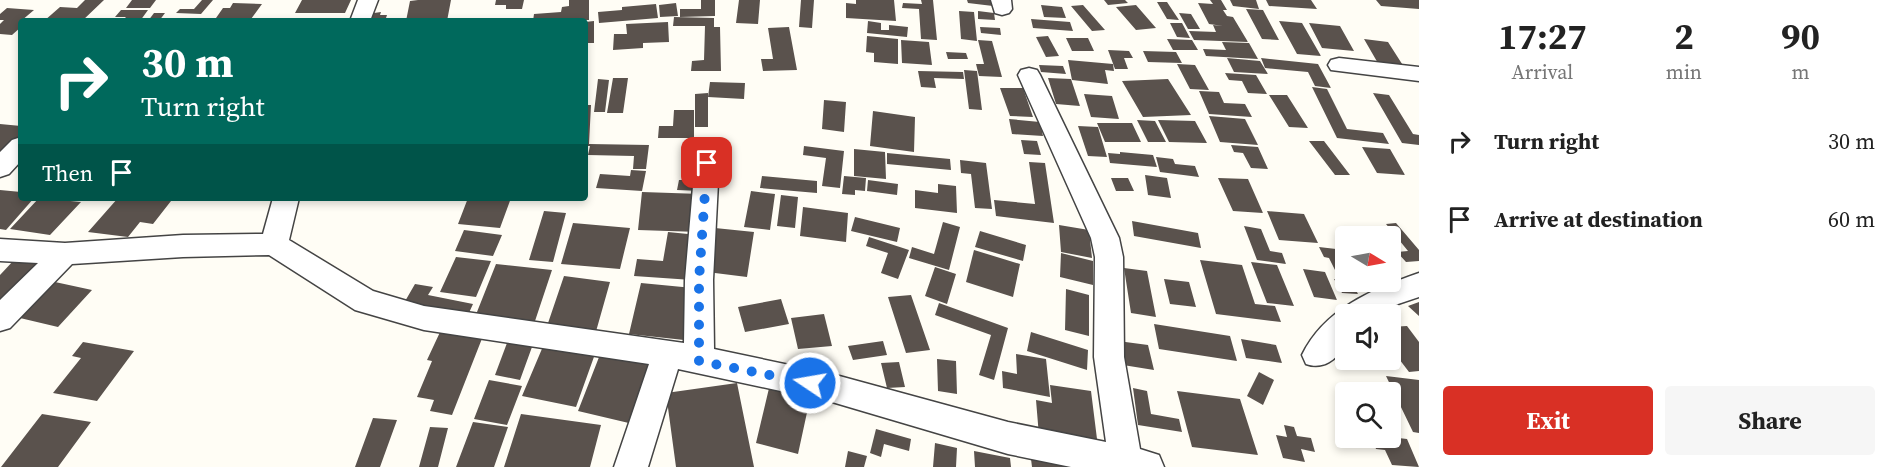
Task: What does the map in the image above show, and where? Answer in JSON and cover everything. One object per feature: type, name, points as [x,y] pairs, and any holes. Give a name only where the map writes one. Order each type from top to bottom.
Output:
[{"type":"street","points":[[361,18],[368,0]]},
{"type":"street","points":[[1339,65],[1419,74]]},
{"type":"street","points":[[0,250],[65,254],[183,246],[274,244],[364,301],[424,318],[668,353],[832,388],[1008,438],[1136,465],[1109,357],[1109,257],[1105,238],[1029,75]]},
{"type":"street","points":[[0,168],[18,149]]},
{"type":"street","points":[[699,361],[699,280],[707,163]]},
{"type":"street","points":[[274,244],[285,201]]},
{"type":"street","points":[[0,319],[65,254]]},
{"type":"street","points":[[1374,304],[1385,297],[1419,285]]},
{"type":"street","points":[[1317,355],[1335,334]]},
{"type":"street","points":[[631,467],[668,353]]},
{"type":"building","points":[[85,0],[104,0],[85,18],[47,18],[60,7],[77,8]]},
{"type":"building","points":[[132,0],[156,0],[150,8],[126,8]]},
{"type":"building","points":[[202,0],[213,0],[201,14],[176,13],[180,9],[194,9]]},
{"type":"building","points":[[302,0],[351,0],[345,13],[295,13]]},
{"type":"building","points":[[451,0],[448,18],[407,18],[410,1]]},
{"type":"building","points":[[496,0],[524,0],[522,9],[506,9],[506,5],[495,5]]},
{"type":"building","points":[[569,0],[589,0],[589,20],[588,18],[533,18],[534,14],[561,12],[562,7],[569,6]]},
{"type":"building","points":[[701,0],[715,0],[715,16],[680,17],[680,9],[701,9]]},
{"type":"building","points":[[739,0],[760,0],[758,24],[736,23]]},
{"type":"building","points":[[801,0],[814,0],[812,28],[799,27]]},
{"type":"building","points":[[856,0],[894,0],[896,21],[846,18],[846,3],[856,4]]},
{"type":"building","points":[[921,0],[933,0],[937,40],[921,39],[919,9],[902,8],[903,3],[922,4]]},
{"type":"building","points":[[967,0],[992,0],[993,6],[968,3]]},
{"type":"building","points":[[1104,0],[1125,0],[1128,3],[1108,5]]},
{"type":"building","points":[[1210,0],[1221,0],[1227,10],[1223,10],[1227,16],[1233,17],[1248,42],[1194,40],[1189,31],[1216,32],[1213,25],[1223,26],[1209,24],[1198,3],[1213,4]]},
{"type":"building","points":[[1230,0],[1256,0],[1259,9],[1233,6]]},
{"type":"building","points":[[1266,0],[1311,0],[1317,9],[1269,6]]},
{"type":"building","points":[[1376,0],[1419,0],[1419,9],[1381,6]]},
{"type":"building","points":[[1157,2],[1167,2],[1179,20],[1167,19]]},
{"type":"building","points":[[233,3],[262,4],[252,18],[216,18],[223,8],[230,8]]},
{"type":"building","points":[[676,3],[678,16],[660,17],[659,5]]},
{"type":"building","points":[[656,4],[658,18],[599,23],[598,12]]},
{"type":"building","points":[[1041,5],[1062,7],[1066,18],[1044,17]]},
{"type":"building","points":[[1083,5],[1105,30],[1092,31],[1071,6]]},
{"type":"building","points":[[1136,5],[1156,28],[1136,30],[1116,7]]},
{"type":"building","points":[[7,8],[34,10],[25,18],[18,18],[18,30],[12,35],[0,34],[0,24],[4,20],[0,20],[0,14]]},
{"type":"building","points":[[1246,9],[1263,10],[1279,40],[1262,39]]},
{"type":"building","points":[[121,10],[148,10],[142,18],[115,17]]},
{"type":"building","points":[[959,11],[974,12],[977,41],[961,39]]},
{"type":"building","points":[[978,11],[994,13],[995,20],[978,19]]},
{"type":"building","points":[[381,12],[380,15],[387,15],[386,18],[372,18],[374,13]]},
{"type":"building","points":[[154,13],[165,13],[161,18],[150,18]]},
{"type":"building","points":[[1179,13],[1191,14],[1200,29],[1188,29]]},
{"type":"building","points":[[674,17],[714,18],[714,27],[720,27],[721,71],[691,71],[692,61],[704,60],[705,26],[673,26]]},
{"type":"building","points":[[1031,19],[1070,22],[1073,31],[1033,28]]},
{"type":"building","points":[[594,21],[594,43],[588,43],[588,22]]},
{"type":"building","points":[[868,21],[881,23],[881,30],[889,30],[889,25],[908,27],[907,37],[867,33]]},
{"type":"building","points":[[1279,21],[1302,23],[1321,56],[1297,54]]},
{"type":"building","points":[[668,22],[669,42],[643,43],[643,48],[613,50],[614,34],[627,34],[626,24]]},
{"type":"building","points":[[1170,23],[1182,23],[1190,38],[1177,37]]},
{"type":"building","points":[[1309,23],[1340,26],[1354,51],[1322,48]]},
{"type":"building","points":[[789,27],[797,70],[763,71],[761,59],[773,59],[768,28]]},
{"type":"building","points":[[980,27],[1000,28],[1001,35],[981,33]]},
{"type":"building","points":[[867,36],[898,39],[898,64],[874,62],[874,53],[866,52]]},
{"type":"building","points":[[1048,36],[1059,56],[1046,57],[1036,37]]},
{"type":"building","points":[[1066,38],[1088,38],[1094,51],[1072,51]]},
{"type":"building","points":[[1167,39],[1192,40],[1198,50],[1173,50]]},
{"type":"building","points":[[1364,39],[1388,42],[1404,67],[1379,65]]},
{"type":"building","points":[[901,40],[929,42],[932,65],[902,63]]},
{"type":"building","points":[[978,40],[992,41],[1002,77],[979,76],[976,64],[984,64]]},
{"type":"building","points":[[1222,42],[1249,43],[1258,59],[1206,56],[1203,49],[1226,50]]},
{"type":"building","points":[[1108,50],[1129,51],[1133,58],[1124,58],[1128,69],[1115,69]]},
{"type":"building","points":[[1143,51],[1176,52],[1182,63],[1148,62]]},
{"type":"building","points":[[946,52],[966,53],[968,59],[948,59]]},
{"type":"building","points":[[1227,58],[1260,61],[1268,74],[1234,72]]},
{"type":"building","points":[[1261,58],[1318,64],[1331,88],[1315,86],[1308,72],[1265,68]]},
{"type":"building","points":[[1068,60],[1113,64],[1114,71],[1105,70],[1108,84],[1072,80]]},
{"type":"building","points":[[1177,64],[1195,65],[1209,90],[1190,89]]},
{"type":"building","points":[[1039,65],[1063,66],[1066,74],[1041,72]]},
{"type":"building","points":[[964,70],[977,71],[982,110],[969,109]]},
{"type":"building","points":[[918,71],[963,72],[964,79],[934,78],[936,88],[921,87]]},
{"type":"building","points":[[1225,73],[1256,75],[1267,94],[1248,93],[1242,81],[1229,80]]},
{"type":"building","points":[[613,78],[628,78],[623,113],[607,113]]},
{"type":"building","points":[[1048,78],[1071,79],[1080,106],[1056,104]]},
{"type":"building","points":[[598,79],[609,80],[605,112],[594,112]]},
{"type":"building","points":[[1168,79],[1191,115],[1143,117],[1122,81]]},
{"type":"building","points":[[710,82],[745,83],[744,99],[708,97]]},
{"type":"building","points":[[1312,87],[1327,89],[1347,129],[1383,133],[1389,144],[1337,138]]},
{"type":"building","points":[[1000,88],[1023,88],[1033,117],[1010,116]]},
{"type":"building","points":[[1199,91],[1219,92],[1224,103],[1245,104],[1252,117],[1209,114]]},
{"type":"building","points":[[708,93],[708,127],[695,127],[695,94]]},
{"type":"building","points":[[1373,93],[1389,95],[1413,134],[1419,135],[1419,145],[1402,143]]},
{"type":"building","points":[[1084,94],[1112,96],[1119,119],[1091,117]]},
{"type":"building","points":[[1269,95],[1287,95],[1308,128],[1289,127]]},
{"type":"building","points":[[824,100],[846,102],[844,132],[822,129]]},
{"type":"building","points":[[588,105],[591,105],[589,144],[649,145],[646,169],[633,169],[634,156],[588,155],[590,146],[588,146]]},
{"type":"building","points":[[674,110],[694,110],[694,138],[658,138],[659,126],[673,126]]},
{"type":"building","points":[[873,111],[915,117],[914,152],[870,146]]},
{"type":"building","points":[[1209,116],[1245,119],[1258,145],[1220,142]]},
{"type":"building","points":[[1009,119],[1040,122],[1043,136],[1012,134]]},
{"type":"building","points":[[1137,120],[1155,121],[1166,142],[1148,142]]},
{"type":"building","points":[[1158,120],[1195,121],[1207,143],[1169,142]]},
{"type":"building","points":[[1097,123],[1132,123],[1141,142],[1105,142]]},
{"type":"building","points":[[0,124],[18,126],[18,141],[0,159]]},
{"type":"building","points":[[1078,126],[1098,127],[1107,157],[1088,156]]},
{"type":"building","points":[[1021,140],[1037,141],[1041,155],[1024,154]]},
{"type":"building","points":[[1309,141],[1324,141],[1350,175],[1335,175]]},
{"type":"building","points":[[1231,145],[1258,147],[1268,169],[1251,168],[1243,153],[1234,152]]},
{"type":"building","points":[[804,146],[844,151],[840,188],[822,186],[826,158],[803,155]]},
{"type":"building","points":[[1362,147],[1390,149],[1405,175],[1377,173]]},
{"type":"building","points":[[854,149],[885,152],[886,179],[854,176]]},
{"type":"building","points":[[1120,152],[1153,155],[1157,167],[1110,163],[1108,153],[1120,154]]},
{"type":"building","points":[[887,153],[950,159],[951,170],[887,164]]},
{"type":"building","points":[[1156,157],[1173,159],[1175,164],[1195,166],[1199,177],[1160,172]]},
{"type":"building","points":[[960,160],[986,163],[992,209],[975,208],[971,174],[961,173]]},
{"type":"building","points":[[1029,162],[1045,163],[1054,223],[996,216],[994,200],[1035,204]]},
{"type":"building","points":[[691,164],[704,165],[701,191],[677,190],[679,180],[688,180]]},
{"type":"building","points":[[631,170],[646,171],[642,191],[596,188],[600,174],[630,176]]},
{"type":"building","points":[[1145,175],[1167,178],[1171,198],[1148,195]]},
{"type":"building","points":[[762,176],[817,181],[817,193],[760,188]]},
{"type":"building","points":[[844,176],[866,178],[865,191],[855,190],[855,195],[842,194]]},
{"type":"building","points":[[1111,178],[1128,178],[1134,191],[1116,191]]},
{"type":"building","points":[[1218,178],[1248,179],[1263,213],[1233,211]]},
{"type":"building","points":[[868,180],[898,184],[897,195],[867,191]]},
{"type":"building","points":[[938,184],[956,186],[957,213],[915,208],[915,190],[938,193]]},
{"type":"building","points":[[0,190],[18,192],[18,201],[31,201],[6,230],[0,229]]},
{"type":"building","points":[[751,191],[775,194],[770,230],[744,227]]},
{"type":"building","points":[[642,192],[701,194],[699,232],[638,230]]},
{"type":"building","points":[[781,195],[798,197],[795,228],[777,226]]},
{"type":"building","points":[[36,201],[81,202],[50,235],[10,229]]},
{"type":"building","points":[[115,201],[171,201],[153,224],[140,222],[128,237],[88,232]]},
{"type":"building","points":[[467,201],[510,201],[500,228],[458,224]]},
{"type":"building","points":[[803,207],[848,213],[846,242],[800,236]]},
{"type":"building","points":[[544,211],[566,213],[553,262],[529,260]]},
{"type":"building","points":[[1267,211],[1304,214],[1318,243],[1279,240]]},
{"type":"building","points":[[855,217],[900,228],[897,242],[851,231]]},
{"type":"building","points":[[1132,221],[1198,233],[1201,248],[1134,236]]},
{"type":"building","points":[[943,222],[960,227],[949,270],[909,258],[912,247],[934,254]]},
{"type":"building","points":[[573,223],[630,228],[620,269],[561,264]]},
{"type":"building","points":[[1396,223],[1399,226],[1388,226],[1386,224]]},
{"type":"building","points":[[1059,225],[1089,230],[1092,258],[1061,252]]},
{"type":"building","points":[[1244,226],[1261,229],[1270,251],[1282,253],[1286,264],[1257,260]]},
{"type":"building","points":[[715,228],[754,232],[747,277],[707,272]]},
{"type":"building","points":[[1401,229],[1419,250],[1419,261],[1406,262],[1401,256],[1401,252],[1408,251],[1401,242]]},
{"type":"building","points":[[464,230],[502,235],[493,256],[455,251]]},
{"type":"building","points":[[980,231],[1026,245],[1023,261],[975,247]]},
{"type":"building","points":[[668,232],[698,235],[692,280],[634,276],[637,259],[663,261]]},
{"type":"building","points":[[869,237],[909,250],[898,279],[881,273],[888,253],[866,246]]},
{"type":"building","points":[[1319,247],[1335,249],[1335,270],[1329,258],[1324,257]]},
{"type":"building","points":[[974,250],[1020,264],[1013,297],[966,282]]},
{"type":"building","points":[[1061,253],[1093,261],[1093,285],[1060,277]]},
{"type":"building","points":[[456,257],[491,261],[476,297],[440,292]]},
{"type":"building","points":[[15,259],[42,264],[0,309],[0,275]]},
{"type":"building","points":[[1200,260],[1242,265],[1255,304],[1275,306],[1281,322],[1216,314]]},
{"type":"building","points":[[1251,262],[1277,265],[1294,306],[1267,303]]},
{"type":"building","points":[[496,264],[552,270],[534,324],[475,317]]},
{"type":"building","points":[[935,267],[956,274],[947,304],[925,296]]},
{"type":"building","points":[[1124,268],[1147,271],[1156,317],[1131,313]]},
{"type":"building","points":[[1303,269],[1325,272],[1337,300],[1314,297]]},
{"type":"building","points":[[564,276],[610,282],[595,335],[546,329]]},
{"type":"building","points":[[1164,279],[1189,282],[1196,307],[1170,304]]},
{"type":"building","points":[[55,282],[92,290],[58,327],[20,318]]},
{"type":"building","points":[[641,283],[693,288],[684,340],[629,334]]},
{"type":"building","points":[[415,284],[433,287],[428,295],[473,304],[468,315],[404,303]]},
{"type":"building","points":[[1066,289],[1089,295],[1089,336],[1065,330]]},
{"type":"building","points":[[1357,292],[1358,294],[1342,293]]},
{"type":"building","points":[[911,295],[930,350],[906,353],[888,297]]},
{"type":"building","points":[[781,299],[789,324],[745,332],[738,307]]},
{"type":"building","points":[[1419,302],[1419,316],[1408,306]]},
{"type":"building","points":[[939,303],[1008,328],[994,380],[979,375],[991,335],[935,315]]},
{"type":"building","points":[[824,314],[832,346],[798,349],[791,318]]},
{"type":"building","points":[[1154,324],[1230,336],[1237,361],[1159,349]]},
{"type":"building","points":[[1401,326],[1407,326],[1419,342],[1419,371],[1409,372],[1401,361]]},
{"type":"building","points":[[441,330],[483,336],[452,415],[430,411],[434,400],[417,397],[432,361],[427,360]]},
{"type":"building","points":[[1031,332],[1088,350],[1087,370],[1027,351]]},
{"type":"building","points":[[1241,339],[1276,345],[1282,363],[1246,358]]},
{"type":"building","points":[[883,341],[887,355],[853,360],[848,346]]},
{"type":"building","points":[[1118,341],[1148,345],[1154,370],[1123,365]]},
{"type":"building","points":[[83,342],[134,351],[97,401],[53,393],[81,358],[72,356]]},
{"type":"building","points":[[507,343],[532,347],[520,380],[495,375]]},
{"type":"building","points":[[544,344],[595,354],[576,407],[522,396]]},
{"type":"building","points":[[601,352],[653,364],[633,424],[578,411]]},
{"type":"building","points":[[1016,354],[1046,359],[1050,397],[1003,388],[1002,371],[1017,374]]},
{"type":"building","points":[[937,359],[956,361],[957,394],[938,391]]},
{"type":"building","points":[[899,362],[905,387],[887,388],[881,363]]},
{"type":"building","points":[[1259,372],[1274,380],[1263,405],[1247,396]]},
{"type":"building","points":[[1386,376],[1419,380],[1419,433],[1413,432],[1401,407],[1401,382],[1389,382]]},
{"type":"building","points":[[489,380],[522,386],[507,425],[474,419]]},
{"type":"building","points":[[737,383],[754,467],[676,467],[666,393]]},
{"type":"building","points":[[770,384],[811,394],[798,454],[756,443]]},
{"type":"building","points":[[1050,385],[1091,391],[1098,447],[1039,436],[1036,400],[1052,403]]},
{"type":"building","points":[[1133,388],[1147,391],[1151,414],[1179,419],[1182,432],[1138,425]]},
{"type":"building","points":[[1177,391],[1240,399],[1258,455],[1192,447]]},
{"type":"building","points":[[42,414],[91,422],[58,467],[1,467]]},
{"type":"building","points":[[521,414],[601,425],[590,467],[504,467]]},
{"type":"building","points":[[373,418],[397,420],[380,467],[355,467]]},
{"type":"building","points":[[473,422],[508,427],[494,467],[456,467]]},
{"type":"building","points":[[1284,425],[1294,427],[1297,436],[1311,438],[1315,452],[1301,449],[1305,462],[1283,458],[1276,435],[1287,437]]},
{"type":"building","points":[[430,427],[448,428],[438,467],[419,467]]},
{"type":"building","points":[[876,429],[911,439],[909,451],[884,444],[881,457],[870,453]]},
{"type":"building","points":[[1401,438],[1407,439],[1419,467],[1392,465],[1385,450],[1376,449],[1401,448]]},
{"type":"building","points":[[935,443],[957,448],[956,467],[933,467]]},
{"type":"building","points":[[848,451],[867,456],[864,467],[845,467]]},
{"type":"building","points":[[974,451],[1010,458],[1011,467],[975,467]]},
{"type":"building","points":[[1031,459],[1071,466],[1071,467],[1032,467]]},
{"type":"route","points":[[707,163],[699,280],[699,361],[810,383]]}]
